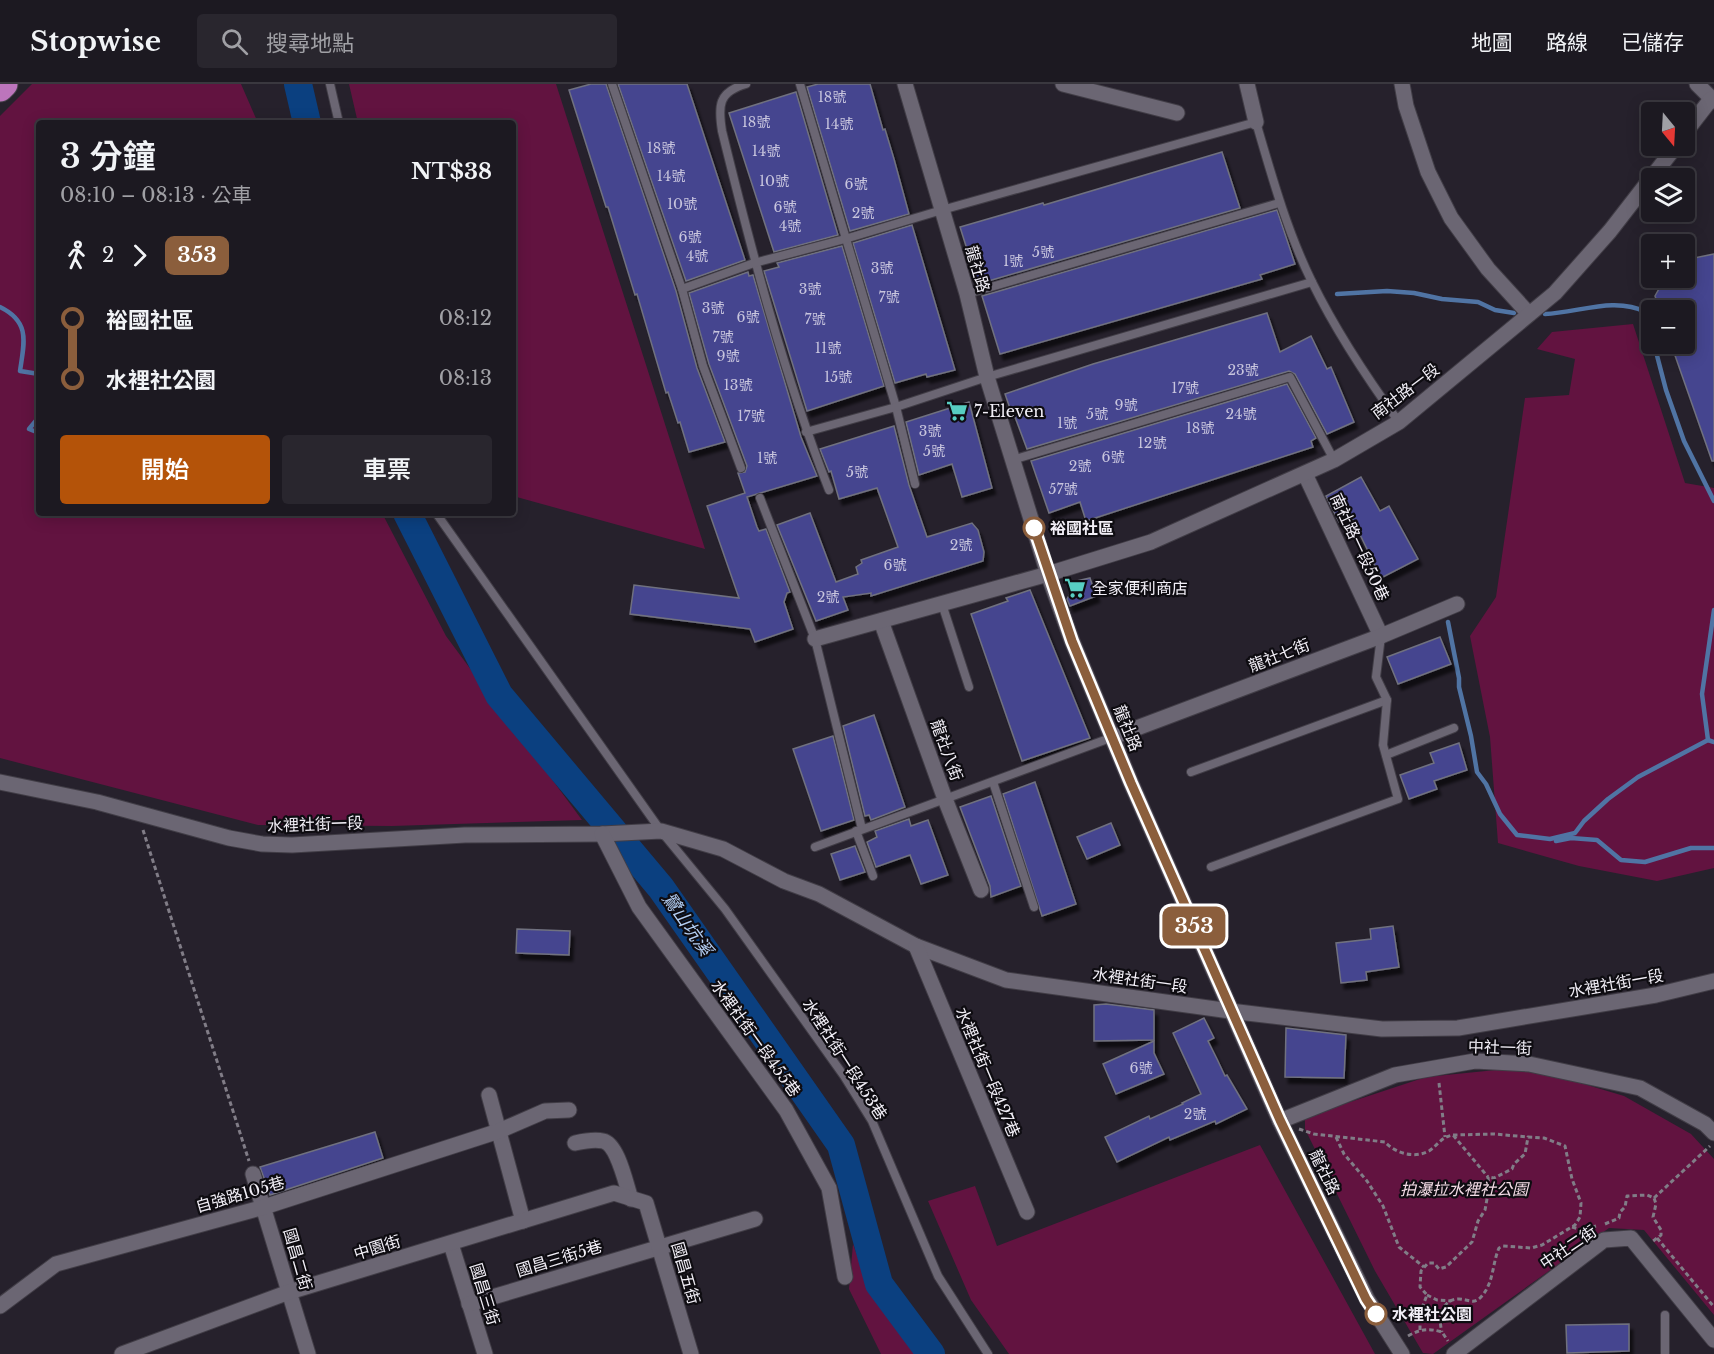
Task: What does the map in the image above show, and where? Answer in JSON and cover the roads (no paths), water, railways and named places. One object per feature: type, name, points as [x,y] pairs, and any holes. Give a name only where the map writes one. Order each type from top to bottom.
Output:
[{"type":"highway","points":[[0,88],[4,84]]},
{"type":"street","name":"龍社路","points":[[905,84],[967,294],[987,377],[1048,574],[1072,641],[1230,1011],[1280,1120],[1366,1299],[1402,1354]]},
{"type":"street","points":[[1063,84],[1177,113]]},
{"type":"street","points":[[1247,84],[1256,122]]},
{"type":"street","points":[[1402,84],[1406,106],[1428,172],[1452,218],[1488,269],[1529,314]]},
{"type":"street","points":[[1695,121],[1713,100],[1697,84]]},
{"type":"street","name":"南社路一段","points":[[1048,574],[1151,542],[1334,460],[1399,422],[1555,293],[1596,248],[1668,156]]},
{"type":"street","name":"南社路一段50巷","points":[[1305,474],[1382,636]]},
{"type":"street","points":[[815,639],[1048,574]]},
{"type":"street","name":"龍社七街","points":[[1113,737],[1382,636],[1457,604]]},
{"type":"street","name":"龍社八街","points":[[881,621],[945,800],[981,890]]},
{"type":"street","name":"水裡社街一段","points":[[0,782],[79,798],[229,838],[262,844],[292,845],[465,835],[661,831],[723,849],[784,881],[819,894],[916,946],[1006,980],[1382,1029],[1458,1028],[1656,996],[1714,981]]},
{"type":"street","name":"水裡社街一段455巷","points":[[602,834],[639,907],[786,1110],[829,1188],[845,1277]]},
{"type":"street","name":"水裡社街一段427巷","points":[[916,946],[1027,1212]]},
{"type":"street","name":"中社一街","points":[[1280,1120],[1395,1075],[1475,1061],[1529,1064],[1640,1088],[1705,1124],[1713,1138]]},
{"type":"street","points":[[489,1095],[523,1221]]},
{"type":"street","name":"自強路105巷","points":[[0,1306],[56,1264],[264,1208],[499,1131],[545,1112],[570,1110]]},
{"type":"street","name":"國昌五街","points":[[575,1143],[588,1140],[605,1141],[614,1147],[660,1247],[691,1354]]},
{"type":"street","name":"國昌二街","points":[[253,1174],[308,1354]]},
{"type":"street","name":"中園街","points":[[126,1353],[289,1292],[614,1193],[639,1201]]},
{"type":"street","name":"國昌三街5巷","points":[[469,1304],[755,1220]]},
{"type":"street","name":"中社二街","points":[[1452,1350],[1604,1240],[1631,1238],[1714,1340]]},
{"type":"street","name":"國昌三街","points":[[451,1244],[485,1354]]},
{"type":"lane","points":[[330,84],[338,120]]},
{"type":"lane","points":[[612,84],[682,289],[703,366],[741,468]]},
{"type":"lane","points":[[746,84],[735,87],[723,97],[719,109],[722,131],[754,263],[806,432],[829,490]]},
{"type":"lane","points":[[800,84],[896,407],[915,484]]},
{"type":"lane","points":[[682,289],[754,263],[1256,122],[1279,203],[1312,282],[1365,376],[1399,422]]},
{"type":"lane","points":[[967,294],[1279,203]]},
{"type":"lane","points":[[806,432],[1312,282]]},
{"type":"lane","points":[[1012,460],[1290,377],[1334,460]]},
{"type":"lane","points":[[760,498],[815,639],[859,830],[873,876]]},
{"type":"lane","name":"水裡社街一段453巷","points":[[438,516],[661,831],[726,909],[844,1076],[872,1121],[938,1276],[988,1354]]},
{"type":"lane","points":[[942,604],[969,687]]},
{"type":"lane","points":[[1211,867],[1398,799],[1383,745],[1387,700],[1376,677],[1382,636]]},
{"type":"lane","points":[[1191,772],[1387,700]]},
{"type":"lane","points":[[1386,755],[1454,728]]},
{"type":"lane","points":[[815,847],[1113,737]]},
{"type":"lane","points":[[993,782],[1034,907]]},
{"type":"lane","points":[[1665,1315],[1665,1354]]},
{"type":"waterway","name":"鷺山坑溪","points":[[298,84],[306,120]]},
{"type":"waterway","points":[[1337,294],[1387,291],[1414,293],[1442,299],[1478,302],[1495,310],[1514,313]]},
{"type":"waterway","points":[[1545,314],[1609,305],[1621,305],[1641,310]]},
{"type":"waterway","points":[[0,307],[17,319],[21,326],[24,342],[20,371],[36,374]]},
{"type":"waterway","points":[[1657,354],[1666,390],[1684,441],[1714,501]]},
{"type":"waterway","points":[[36,421],[29,429],[36,432]]},
{"type":"waterway","name":"鷺山坑溪","points":[[409,516],[499,695],[661,888],[841,1145],[879,1284],[931,1354]]},
{"type":"waterway","points":[[1708,740],[1702,694],[1714,610]]},
{"type":"waterway","points":[[1448,622],[1477,772],[1486,784],[1500,814],[1517,835],[1550,839],[1575,833],[1584,821],[1608,799],[1638,777],[1708,740],[1714,742]]},
{"type":"waterway","points":[[1556,841],[1571,838],[1597,840],[1621,860],[1645,862],[1691,848],[1714,848]]},
{"type":"place","name":"7-Eleven","points":[[957,411]]},
{"type":"place","name":"裕國社區","points":[[1034,528]]},
{"type":"place","name":"全家便利商店","points":[[1075,588]]},
{"type":"place","name":"水裡社公園","points":[[1376,1314]]},
{"type":"park label","name":"拍瀑拉水裡社公園","points":[[1464,1189]]}]
